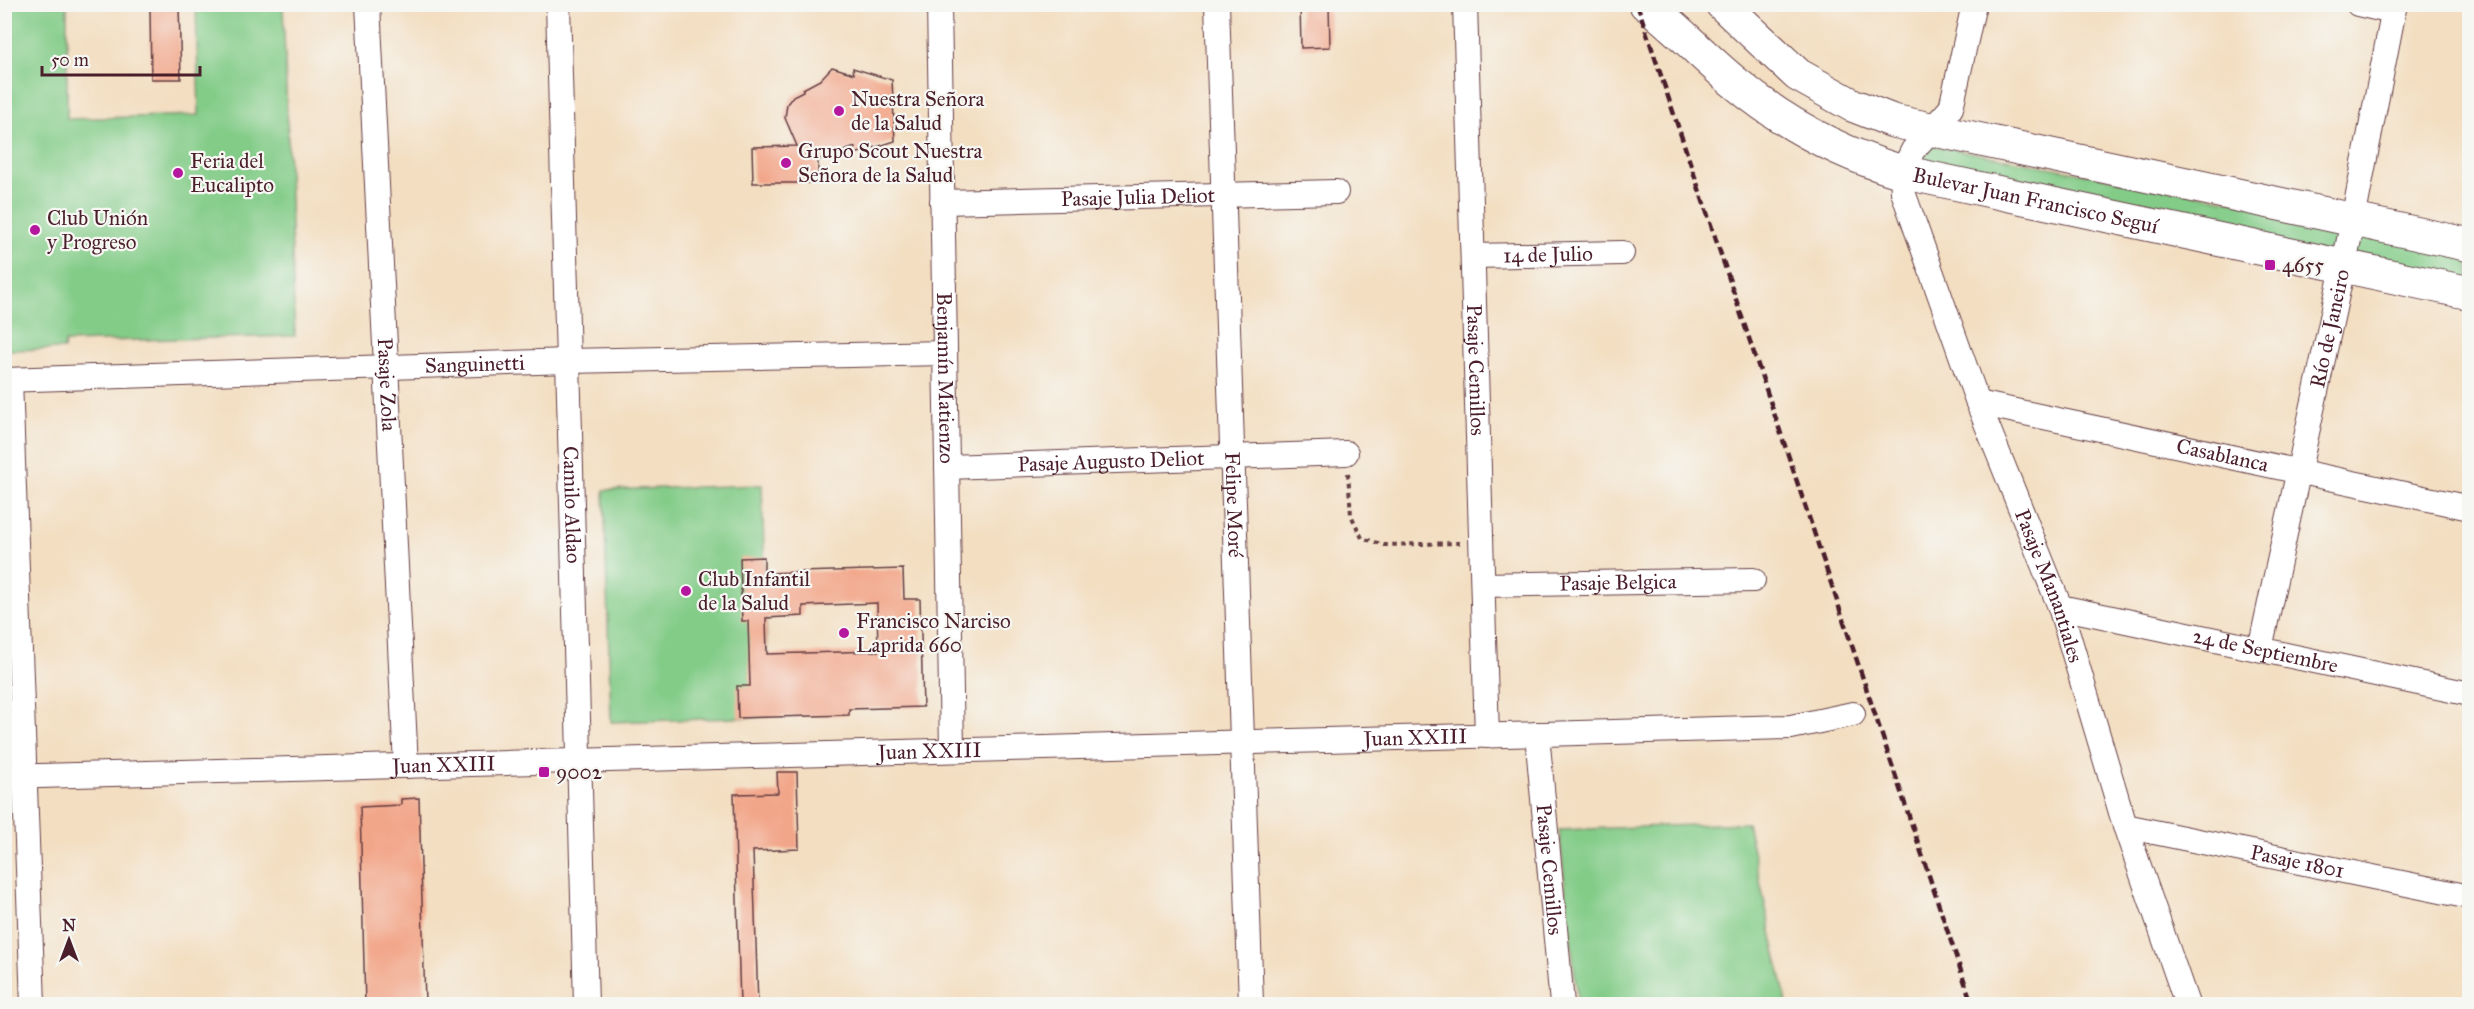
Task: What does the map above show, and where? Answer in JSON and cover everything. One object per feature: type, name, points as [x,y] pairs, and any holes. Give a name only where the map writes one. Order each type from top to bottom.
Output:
[{"type":"main road","name":"Bulevar Juan Francisco Seguí","points":[[1646,4],[1674,26],[1732,81],[1796,128],[1867,162],[1902,172],[2469,293]]},
{"type":"main road","points":[[1722,4],[1761,43],[1808,81],[1852,105],[1893,121],[2469,245]]},
{"type":"street","name":"Pasaje Zola","points":[[368,4],[406,766]]},
{"type":"street","name":"Camilo Aldao","points":[[558,4],[586,1005]]},
{"type":"street","name":"Benjamín Matienzo","points":[[939,4],[952,750]]},
{"type":"street","name":"Felipe Moré","points":[[1217,4],[1251,1005]]},
{"type":"street","name":"Pasaje Cemillos","points":[[1465,4],[1487,736]]},
{"type":"street","points":[[1902,172],[1913,150],[1951,108],[1974,4]]},
{"type":"street","points":[[2358,4],[2394,8]]},
{"type":"street","name":"Río de Janeiro","points":[[2260,649],[2353,219],[2394,8]]},
{"type":"street","name":"Pasaje Manantiales","points":[[1902,172],[1903,192],[1978,403],[2060,607],[2124,826],[2187,1005]]},
{"type":"street","name":"Pasaje Julia Deliot","points":[[942,202],[1336,192]]},
{"type":"street","name":"14 de Julio","points":[[1474,256],[1622,253]]},
{"type":"street","name":"Sanguinetti","points":[[7,380],[387,367],[945,353]]},
{"type":"street","points":[[7,380],[15,777],[33,1005]]},
{"type":"street","name":"Casablanca","points":[[1978,403],[2469,507]]},
{"type":"street","name":"Pasaje Augusto Deliot","points":[[946,467],[1346,453]]},
{"type":"street","name":"Pasaje Belgica","points":[[1483,585],[1753,580]]},
{"type":"street","name":"24 de Septiembre","points":[[2060,607],[2469,694]]},
{"type":"street","name":"Juan XXIII","points":[[15,777],[1791,728],[1853,714]]},
{"type":"street","name":"Pasaje Cemillos","points":[[1537,734],[1562,1005]]},
{"type":"street","name":"Pasaje 1801","points":[[2124,826],[2469,897]]},
{"type":"path","points":[[1346,453],[1351,515],[1362,538],[1384,545],[1482,543]]},
{"type":"green space","points":[[5,4],[67,5],[67,119],[199,115],[196,5],[283,5],[295,336],[65,342],[64,349],[5,350]]},
{"type":"green space","points":[[1920,143],[2469,245],[2469,293],[1905,164]]},
{"type":"green space","name":"Club Infantil de la Salud","points":[[762,485],[769,717],[611,722],[604,490]]},
{"type":"green space","points":[[1747,823],[1787,1004],[1578,1004],[1559,830]]},
{"type":"building","points":[[1300,4],[1329,4],[1330,47],[1301,48]]},
{"type":"building","points":[[179,7],[181,79],[151,79],[150,8]]},
{"type":"building","name":"Nuestra Señora de la Salud","points":[[832,67],[854,74],[853,68],[892,80],[895,141],[855,154],[855,147],[818,160],[818,183],[753,183],[752,147],[797,146],[785,118],[787,104],[793,96],[820,80]]},
{"type":"building","name":"Francisco Narciso Laprida 660","points":[[764,557],[764,573],[903,569],[904,599],[920,599],[923,707],[849,709],[849,715],[738,718],[737,686],[750,686],[748,621],[742,621],[740,558]],"holes":[[[877,603],[878,651],[767,654],[766,618],[803,616],[803,606]]]},
{"type":"building","points":[[777,772],[797,772],[799,849],[753,851],[758,1005],[740,1005],[734,794],[778,793]]},
{"type":"building","points":[[419,798],[425,1003],[365,1005],[360,807],[401,805],[401,799]]},
{"type":"railway","points":[[1637,4],[1972,1004]]},
{"type":"place","name":"Nuestra Señora de la Salud","points":[[839,111]]},
{"type":"place","name":"Grupo Scout Nuestra Señora de la Salud","points":[[786,163]]},
{"type":"place","name":"Feria del Eucalipto","points":[[178,173]]},
{"type":"place","name":"Club Unión y Progreso","points":[[35,230]]},
{"type":"place","name":"4655","points":[[2270,265]]},
{"type":"place","name":"Club Infantil de la Salud","points":[[686,591]]},
{"type":"place","name":"Francisco Narciso Laprida 660","points":[[844,633]]},
{"type":"place","name":"9002","points":[[544,772]]}]
